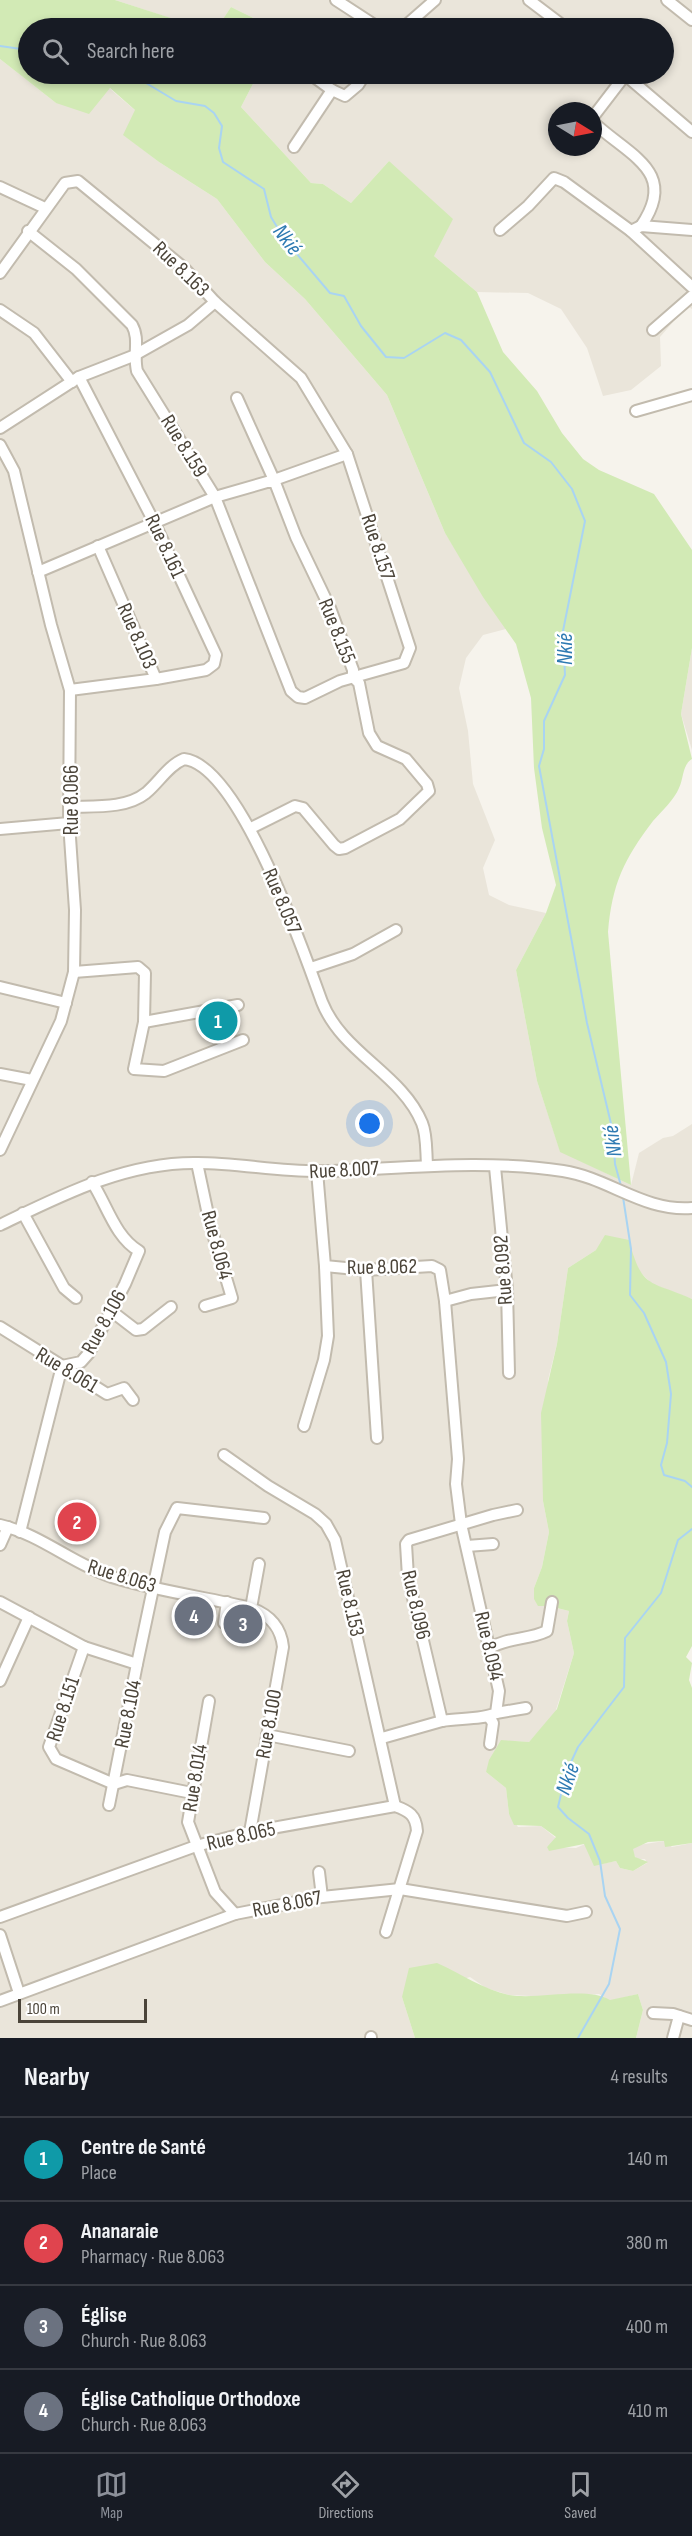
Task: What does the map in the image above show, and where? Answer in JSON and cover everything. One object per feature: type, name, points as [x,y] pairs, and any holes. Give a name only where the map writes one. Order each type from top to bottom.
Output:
[{"type":"street","points":[[336,0],[364,18]]},
{"type":"street","points":[[414,18],[435,0]]},
{"type":"street","points":[[529,0],[553,18]]},
{"type":"street","points":[[671,1],[692,20]]},
{"type":"street","points":[[324,84],[340,95],[350,94],[358,84]]},
{"type":"street","points":[[602,105],[618,84]]},
{"type":"street","points":[[637,84],[692,132]]},
{"type":"street","points":[[294,147],[332,90]]},
{"type":"street","points":[[602,130],[648,170],[655,181],[656,195],[652,209],[636,229]]},
{"type":"street","points":[[500,230],[528,206],[554,178],[564,182],[636,229],[692,287]]},
{"type":"street","name":"Rue 8.163","points":[[0,428],[76,379],[133,356],[188,325],[215,302],[184,268],[78,181],[65,183],[1,271]]},
{"type":"street","points":[[0,187],[45,208]]},
{"type":"street","points":[[636,229],[692,231]]},
{"type":"street","name":"Rue 8.159","points":[[28,231],[76,270],[132,325],[137,335],[133,356],[136,370],[215,497],[291,691],[298,697],[305,698],[353,677]]},
{"type":"street","points":[[653,330],[692,296]]},
{"type":"street","points":[[38,572],[215,497],[274,480],[347,454],[301,378],[215,302]]},
{"type":"street","name":"Rue 8.161","points":[[0,310],[34,333],[76,379],[154,522],[216,654],[214,664],[206,670],[156,679]]},
{"type":"street","points":[[636,411],[692,395]]},
{"type":"street","name":"Rue 8.155","points":[[237,398],[274,480],[296,537],[330,608],[353,670],[353,677],[358,682],[369,733],[377,746],[406,759],[427,784],[429,791],[400,819],[345,848],[339,849],[334,845],[303,808],[295,806],[251,828]]},
{"type":"street","name":"Rue 8.066","points":[[0,445],[14,471],[70,690],[69,823],[75,910],[74,972],[61,1022],[0,1150]]},
{"type":"street","name":"Rue 8.157","points":[[347,454],[410,648],[404,663],[353,677]]},
{"type":"street","name":"Rue 8.103","points":[[70,690],[156,679],[98,546]]},
{"type":"street","name":"Rue 8.057","points":[[69,807],[102,806],[133,801],[184,759],[191,759],[215,779],[251,828],[311,968],[324,1005],[342,1034],[395,1084],[411,1104],[423,1125],[427,1164]]},
{"type":"street","points":[[0,829],[69,823]]},
{"type":"street","points":[[311,968],[353,954],[396,930]]},
{"type":"street","points":[[74,972],[138,967],[143,969],[145,973],[144,1022],[133,1065],[134,1070],[164,1071],[243,1040]]},
{"type":"street","points":[[0,987],[66,1004]]},
{"type":"street","points":[[144,1022],[238,1005]]},
{"type":"street","points":[[0,1074],[32,1080]]},
{"type":"street","name":"Rue 8.007","points":[[0,1225],[92,1182],[152,1167],[197,1163],[298,1172],[427,1164],[565,1171],[674,1210],[692,1208]]},
{"type":"street","name":"Rue 8.064","points":[[197,1163],[210,1224],[232,1298],[205,1306]]},
{"type":"street","name":"Rue 8.092","points":[[495,1167],[507,1290],[509,1373]]},
{"type":"street","name":"Rue 8.062","points":[[317,1171],[325,1266],[366,1270],[432,1266],[440,1270],[446,1301]]},
{"type":"street","name":"Rue 8.106","points":[[20,1532],[62,1366],[81,1362],[89,1353],[125,1284],[139,1251],[126,1241],[116,1228],[92,1182]]},
{"type":"street","points":[[23,1214],[64,1288],[76,1298]]},
{"type":"street","points":[[304,1426],[324,1360],[328,1336],[325,1266]]},
{"type":"street","points":[[366,1270],[377,1438]]},
{"type":"street","points":[[446,1301],[471,1294],[507,1290]]},
{"type":"street","name":"Rue 8.094","points":[[446,1301],[458,1460],[456,1484],[461,1524],[498,1682],[490,1744]]},
{"type":"street","points":[[110,1310],[136,1330],[143,1329],[171,1306]]},
{"type":"street","name":"Rue 8.061","points":[[0,1327],[107,1394],[124,1388],[133,1400]]},
{"type":"street","name":"Rue 8.153","points":[[224,1455],[326,1524],[342,1568],[382,1738],[395,1806]]},
{"type":"street","points":[[137,1664],[165,1532],[177,1508],[264,1518]]},
{"type":"street","name":"Rue 8.096","points":[[442,1721],[408,1577],[404,1549],[409,1540],[517,1510]]},
{"type":"street","points":[[0,1545],[4,1526]]},
{"type":"street","name":"Rue 8.063","points":[[4,1526],[89,1568],[152,1587],[251,1608],[271,1619]]},
{"type":"street","points":[[467,1546],[493,1544]]},
{"type":"street","points":[[251,1608],[259,1564]]},
{"type":"street","points":[[0,1602],[84,1647]]},
{"type":"street","points":[[224,1623],[227,1602]]},
{"type":"street","points":[[490,1648],[508,1640],[538,1636],[547,1631],[552,1602]]},
{"type":"street","points":[[0,1682],[29,1617]]},
{"type":"street","name":"Rue 8.100","points":[[250,1832],[283,1647],[282,1634],[271,1619]]},
{"type":"street","name":"Rue 8.104","points":[[84,1647],[137,1664],[109,1804]]},
{"type":"street","name":"Rue 8.151","points":[[84,1647],[49,1747],[56,1759],[114,1784],[127,1779],[192,1793]]},
{"type":"street","name":"Rue 8.014","points":[[208,1701],[188,1822],[215,1892],[236,1914]]},
{"type":"street","points":[[382,1738],[442,1721],[493,1715],[526,1708]]},
{"type":"street","points":[[267,1735],[349,1751]]},
{"type":"street","points":[[386,1932],[417,1831],[416,1819],[408,1811],[395,1806]]},
{"type":"street","name":"Rue 8.065","points":[[0,1917],[196,1846],[250,1832],[330,1820],[395,1806]]},
{"type":"street","points":[[319,1872],[322,1897]]},
{"type":"street","name":"Rue 8.067","points":[[0,2001],[236,1914],[322,1897],[400,1889],[562,1916],[586,1912]]},
{"type":"street","points":[[0,1935],[19,1993]]},
{"type":"street","points":[[653,2013],[692,2020]]},
{"type":"street","points":[[674,2038],[679,2016]]},
{"type":"shaded area","points":[[115,0],[692,0],[692,309],[687,306],[660,337],[661,366],[631,390],[603,396],[587,348],[561,309],[528,293],[477,292],[434,256],[389,161],[351,203],[323,184],[311,183],[241,107],[253,84],[674,84],[674,18],[254,18],[231,7],[224,18],[170,18]]},
{"type":"shaded area","points":[[0,59],[18,73],[18,84],[32,84],[56,103],[109,88],[136,111],[124,135],[159,162],[217,199],[265,262],[305,299],[387,395],[445,533],[506,629],[483,635],[466,658],[459,688],[468,731],[473,784],[495,840],[483,868],[489,895],[509,905],[546,913],[516,970],[537,1081],[560,1151],[631,1185],[639,1153],[692,1124],[692,1299],[652,1284],[637,1269],[596,1250],[568,1268],[557,1344],[548,1380],[543,1501],[549,1532],[542,1567],[534,1588],[549,1606],[569,1611],[567,1621],[574,1653],[555,1713],[529,1742],[508,1741],[486,1772],[506,1788],[509,1814],[518,1827],[541,1826],[557,1839],[547,1847],[576,1848],[585,1844],[596,1865],[616,1861],[620,1868],[633,1871],[647,1863],[645,1859],[637,1859],[633,1854],[633,1847],[665,1841],[672,1847],[692,1843],[692,2038],[636,2038],[643,2010],[638,1994],[610,2001],[599,1994],[553,1997],[509,1995],[486,1988],[470,1977],[402,1997],[415,2038],[0,2038]]},
{"type":"shaded area","points":[[692,648],[692,750],[681,714]]},
{"type":"green space","points":[[0,0],[115,0],[171,18],[18,18],[18,73],[0,59]]},
{"type":"green space","points":[[231,7],[254,18],[224,18]]},
{"type":"green space","points":[[32,84],[253,84],[241,107],[311,183],[323,184],[351,203],[389,161],[453,219],[434,256],[477,292],[503,352],[537,391],[562,433],[583,459],[599,470],[654,494],[692,550],[692,648],[681,714],[692,759],[686,765],[681,784],[674,797],[653,821],[627,860],[616,886],[608,932],[631,1185],[560,1152],[537,1081],[516,970],[546,913],[556,885],[542,828],[534,768],[531,698],[516,644],[483,597],[445,533],[387,395],[305,299],[265,262],[217,199],[159,162],[123,135],[135,110],[110,88],[89,114],[56,103]]},
{"type":"green space","points":[[605,1235],[629,1240],[638,1268],[650,1281],[692,1299],[692,1646],[686,1657],[692,1663],[689,1680],[692,1688],[692,1843],[665,1847],[664,1841],[648,1842],[633,1849],[635,1857],[648,1862],[633,1871],[620,1868],[616,1861],[594,1866],[584,1844],[549,1851],[547,1847],[556,1837],[541,1826],[514,1825],[509,1814],[506,1788],[486,1772],[489,1760],[501,1740],[529,1742],[557,1709],[574,1653],[567,1621],[569,1611],[538,1606],[534,1599],[534,1588],[542,1567],[549,1532],[543,1501],[541,1413],[557,1344],[568,1268],[596,1250]]},
{"type":"green space","points":[[437,1963],[481,1985],[509,1995],[588,1994],[610,2000],[638,1994],[643,2010],[636,2038],[415,2038],[402,1997],[409,1968]]},
{"type":"waterway","name":"Nkié","points":[[0,46],[18,49]]},
{"type":"waterway","name":"Nkié","points":[[148,84],[176,101],[205,106],[214,113],[222,126],[219,148],[223,162],[264,189],[271,217],[285,240],[330,293],[344,296],[361,326],[386,357],[404,358],[445,333],[461,340],[490,372],[524,443],[551,462],[572,489],[585,521],[563,631],[565,675],[544,721],[544,749],[539,766],[587,1023],[613,1132],[615,1164],[621,1186]]},
{"type":"waterway","name":"Nkié","points":[[623,1197],[631,1249],[630,1295],[644,1313],[666,1362],[671,1394],[667,1443],[661,1465],[664,1475],[685,1481],[692,1487]]},
{"type":"waterway","name":"Nkié","points":[[578,2038],[609,1984],[620,1929],[605,1896],[600,1861],[589,1834],[558,1807],[566,1773],[578,1747],[624,1687],[625,1638],[661,1593],[678,1540],[692,1529]]},
{"type":"place","name":"Centre de Santé","points":[[218,1021]]},
{"type":"place","name":"Ananaraie","points":[[77,1522]]},
{"type":"place","name":"Église Catholique Orthodoxe","points":[[194,1616]]},
{"type":"place","name":"Église","points":[[243,1624]]}]
